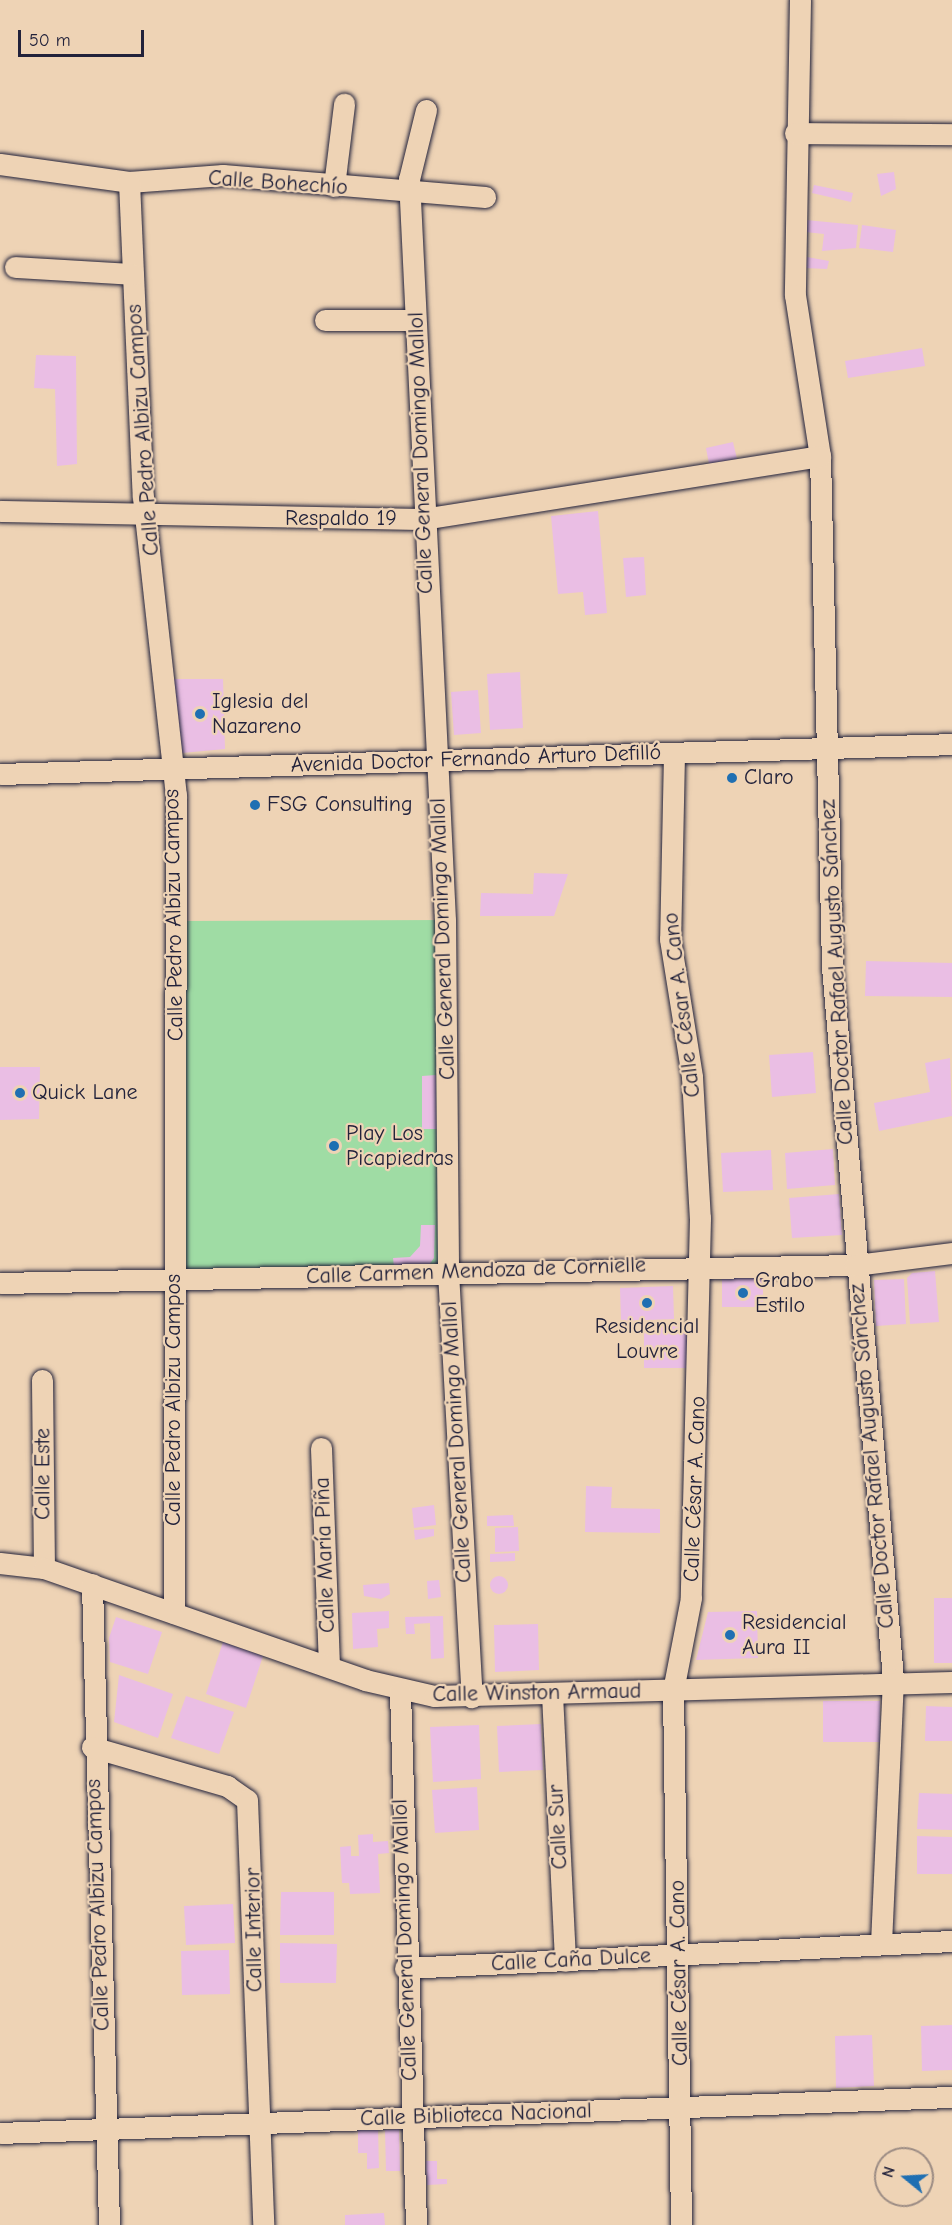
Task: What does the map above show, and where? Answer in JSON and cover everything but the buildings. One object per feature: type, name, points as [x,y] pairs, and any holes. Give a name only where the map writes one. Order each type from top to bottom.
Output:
[{"type":"street","name":"Calle Doctor Rafael Augusto Sánchez","points":[[800,0],[795,133],[795,295],[820,456],[832,967],[855,1265],[892,1684],[881,1943]]},
{"type":"street","points":[[334,186],[344,104]]},
{"type":"street","name":"Calle General Domingo Mallol","points":[[426,110],[410,194],[423,519],[448,1026],[448,1272],[472,1697]]},
{"type":"street","points":[[795,133],[952,134]]},
{"type":"street","name":"Calle Bohechío","points":[[0,164],[129,182],[223,175],[410,194],[485,197]]},
{"type":"street","name":"Calle Pedro Albizu Campos","points":[[129,182],[145,517],[170,768],[177,910],[174,1613]]},
{"type":"street","points":[[15,267],[133,274]]},
{"type":"street","points":[[325,320],[415,320]]},
{"type":"street","name":"Respaldo 19","points":[[0,511],[145,517],[423,519],[820,456]]},
{"type":"street","name":"Avenida Doctor Fernando Arturo Defilló","points":[[0,774],[952,744]]},
{"type":"street","name":"Calle César A. Cano","points":[[674,754],[669,917],[692,1077],[698,1265],[692,1598],[673,1690],[679,1955],[681,2225]]},
{"type":"street","name":"Calle Carmen Mendoza de Cornielle","points":[[0,1283],[174,1281],[698,1265],[855,1265],[952,1252]]},
{"type":"street","name":"Calle Este","points":[[42,1380],[44,1568]]},
{"type":"street","name":"Calle María Piña","points":[[321,1448],[329,1663]]},
{"type":"street","name":"Calle Winston Armaud","points":[[0,1563],[44,1568],[329,1663],[400,1691],[472,1697],[952,1682]]},
{"type":"street","name":"Calle Pedro Albizu Campos","points":[[92,1584],[92,1748],[109,2225]]},
{"type":"street","name":"Calle General Domingo Mallol","points":[[400,1691],[405,1968],[416,2225]]},
{"type":"street","name":"Calle Sur","points":[[552,1694],[565,1961]]},
{"type":"street","name":"Calle Interior","points":[[92,1748],[227,1786],[247,1800],[263,2225]]},
{"type":"street","name":"Calle Caña Dulce","points":[[405,1968],[952,1941]]},
{"type":"street","name":"Calle Biblioteca Nacional","points":[[0,2133],[952,2097]]},
{"type":"green space","points":[[445,920],[448,1272],[174,1280],[177,921]]},
{"type":"place","name":"Iglesia del Nazareno","points":[[200,714]]},
{"type":"place","name":"Claro","points":[[732,778]]},
{"type":"place","name":"FSG Consulting","points":[[255,805]]},
{"type":"place","name":"Quick Lane","points":[[20,1093]]},
{"type":"place","name":"Play Los Picapiedras","points":[[334,1146]]},
{"type":"place","name":"Grabo Estilo","points":[[743,1293]]},
{"type":"place","name":"Residencial Louvre","points":[[647,1303]]},
{"type":"place","name":"Residencial Aura II","points":[[730,1635]]}]
